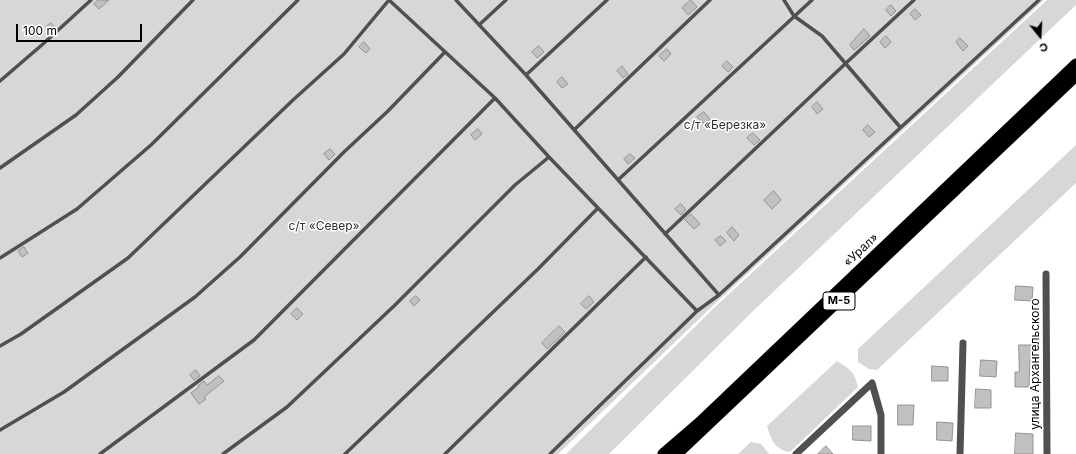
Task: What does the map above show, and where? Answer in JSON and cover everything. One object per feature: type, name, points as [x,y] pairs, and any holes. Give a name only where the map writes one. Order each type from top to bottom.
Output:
[{"type":"highway","name":"«Урал»","points":[[663,454],[699,423],[1076,64]]},
{"type":"highway","name":"«Урал»","points":[[677,454],[1076,76]]},
{"type":"street","name":"улица Архангельского","points":[[1046,274],[1047,454]]},
{"type":"street","points":[[960,454],[963,343]]},
{"type":"street","points":[[796,454],[872,383],[881,415],[881,454]]},
{"type":"lane","points":[[0,81],[91,0]]},
{"type":"lane","points":[[0,168],[76,115],[118,77],[193,0]]},
{"type":"lane","points":[[0,258],[77,209],[151,144],[298,0]]},
{"type":"lane","points":[[0,346],[21,334],[128,258],[293,100],[344,54],[389,0],[495,98],[549,157],[697,311]]},
{"type":"lane","points":[[456,0],[526,75],[719,294]]},
{"type":"lane","points":[[479,25],[506,0]]},
{"type":"lane","points":[[526,75],[607,0]]},
{"type":"lane","points":[[574,130],[710,0]]},
{"type":"lane","points":[[784,0],[794,16],[822,36],[900,127]]},
{"type":"lane","points":[[618,180],[812,0]]},
{"type":"lane","points":[[665,234],[914,0]]},
{"type":"lane","points":[[550,454],[697,311],[719,294],[1039,0]]},
{"type":"lane","points":[[0,430],[64,392],[195,297],[240,257],[344,152],[388,111],[445,52]]},
{"type":"lane","points":[[100,454],[254,340],[495,98]]},
{"type":"lane","points":[[223,454],[287,407],[394,306],[515,185],[549,157]]},
{"type":"lane","points":[[345,454],[538,269],[598,208]]},
{"type":"lane","points":[[445,454],[646,257]]},
{"type":"green space","name":"с/т «Север»","points":[[0,0],[1044,0],[718,301],[558,454],[0,454]]},
{"type":"green space","points":[[1047,0],[1076,0],[1076,5],[752,312],[609,454],[566,454],[716,306]]},
{"type":"green space","points":[[1076,145],[1076,183],[877,370],[869,369],[858,362],[858,349]]},
{"type":"green space","points":[[837,361],[851,371],[855,377],[858,387],[790,452],[780,449],[774,444],[767,426]]},
{"type":"green space","points":[[751,442],[761,444],[769,454],[738,454]]},
{"type":"building","points":[[98,0],[109,0],[99,9],[94,4]]},
{"type":"building","points":[[691,0],[697,7],[688,15],[682,8]]},
{"type":"building","points":[[891,5],[896,11],[891,16],[886,10]]},
{"type":"building","points":[[915,9],[921,15],[915,20],[910,14]]},
{"type":"building","points":[[51,23],[56,28],[51,33],[46,27]]},
{"type":"building","points":[[864,29],[870,36],[854,50],[850,45]]},
{"type":"building","points":[[886,36],[891,42],[885,48],[880,42]]},
{"type":"building","points":[[960,38],[968,46],[963,51],[956,42]]},
{"type":"building","points":[[364,42],[370,49],[366,53],[359,47]]},
{"type":"building","points":[[539,46],[544,52],[537,58],[532,52]]},
{"type":"building","points":[[667,49],[671,54],[664,61],[659,56]]},
{"type":"building","points":[[727,61],[733,67],[728,72],[722,66]]},
{"type":"building","points":[[622,66],[628,74],[623,78],[617,71]]},
{"type":"building","points":[[562,77],[568,84],[562,88],[557,82]]},
{"type":"building","points":[[817,102],[823,109],[817,114],[812,107]]},
{"type":"building","points":[[704,112],[710,119],[704,124],[697,117]]},
{"type":"building","points":[[868,125],[875,132],[869,137],[863,130]]},
{"type":"building","points":[[478,129],[482,134],[475,140],[471,135]]},
{"type":"building","points":[[753,133],[760,140],[754,145],[747,138]]},
{"type":"building","points":[[330,149],[335,154],[329,160],[324,154]]},
{"type":"building","points":[[630,154],[635,158],[628,164],[624,159]]},
{"type":"building","points":[[774,191],[781,200],[772,209],[764,200]]},
{"type":"building","points":[[681,204],[686,209],[681,215],[675,209]]},
{"type":"building","points":[[691,214],[700,224],[694,229],[685,220]]},
{"type":"building","points":[[732,227],[739,235],[734,241],[727,233]]},
{"type":"building","points":[[721,236],[726,241],[720,246],[715,240]]},
{"type":"building","points":[[24,247],[28,253],[22,257],[18,251]]},
{"type":"building","points":[[1016,286],[1033,287],[1032,301],[1015,300]]},
{"type":"building","points":[[416,296],[420,300],[414,306],[410,301]]},
{"type":"building","points":[[589,296],[594,302],[586,309],[581,304]]},
{"type":"building","points":[[297,308],[303,314],[297,320],[291,314]]},
{"type":"building","points":[[559,326],[565,332],[547,349],[542,343]]},
{"type":"building","points":[[1019,345],[1034,345],[1034,361],[1030,361],[1029,387],[1015,387],[1015,372],[1019,372]]},
{"type":"building","points":[[981,360],[997,361],[996,377],[980,376]]},
{"type":"building","points":[[932,366],[948,367],[948,381],[932,381]]},
{"type":"building","points":[[196,370],[200,376],[194,380],[190,375]]},
{"type":"building","points":[[219,376],[224,381],[204,397],[206,399],[199,404],[191,393],[204,381],[207,385]]},
{"type":"building","points":[[976,389],[991,390],[991,408],[975,408]]},
{"type":"building","points":[[898,405],[914,405],[913,425],[898,425]]},
{"type":"building","points":[[937,422],[953,423],[952,441],[937,440]]},
{"type":"building","points":[[853,426],[871,426],[871,441],[853,440]]},
{"type":"building","points":[[1016,433],[1033,434],[1033,454],[1015,454]]},
{"type":"building","points":[[826,446],[833,454],[818,454]]},
{"type":"park label","name":"с/т «Березка»","points":[[725,125]]}]
